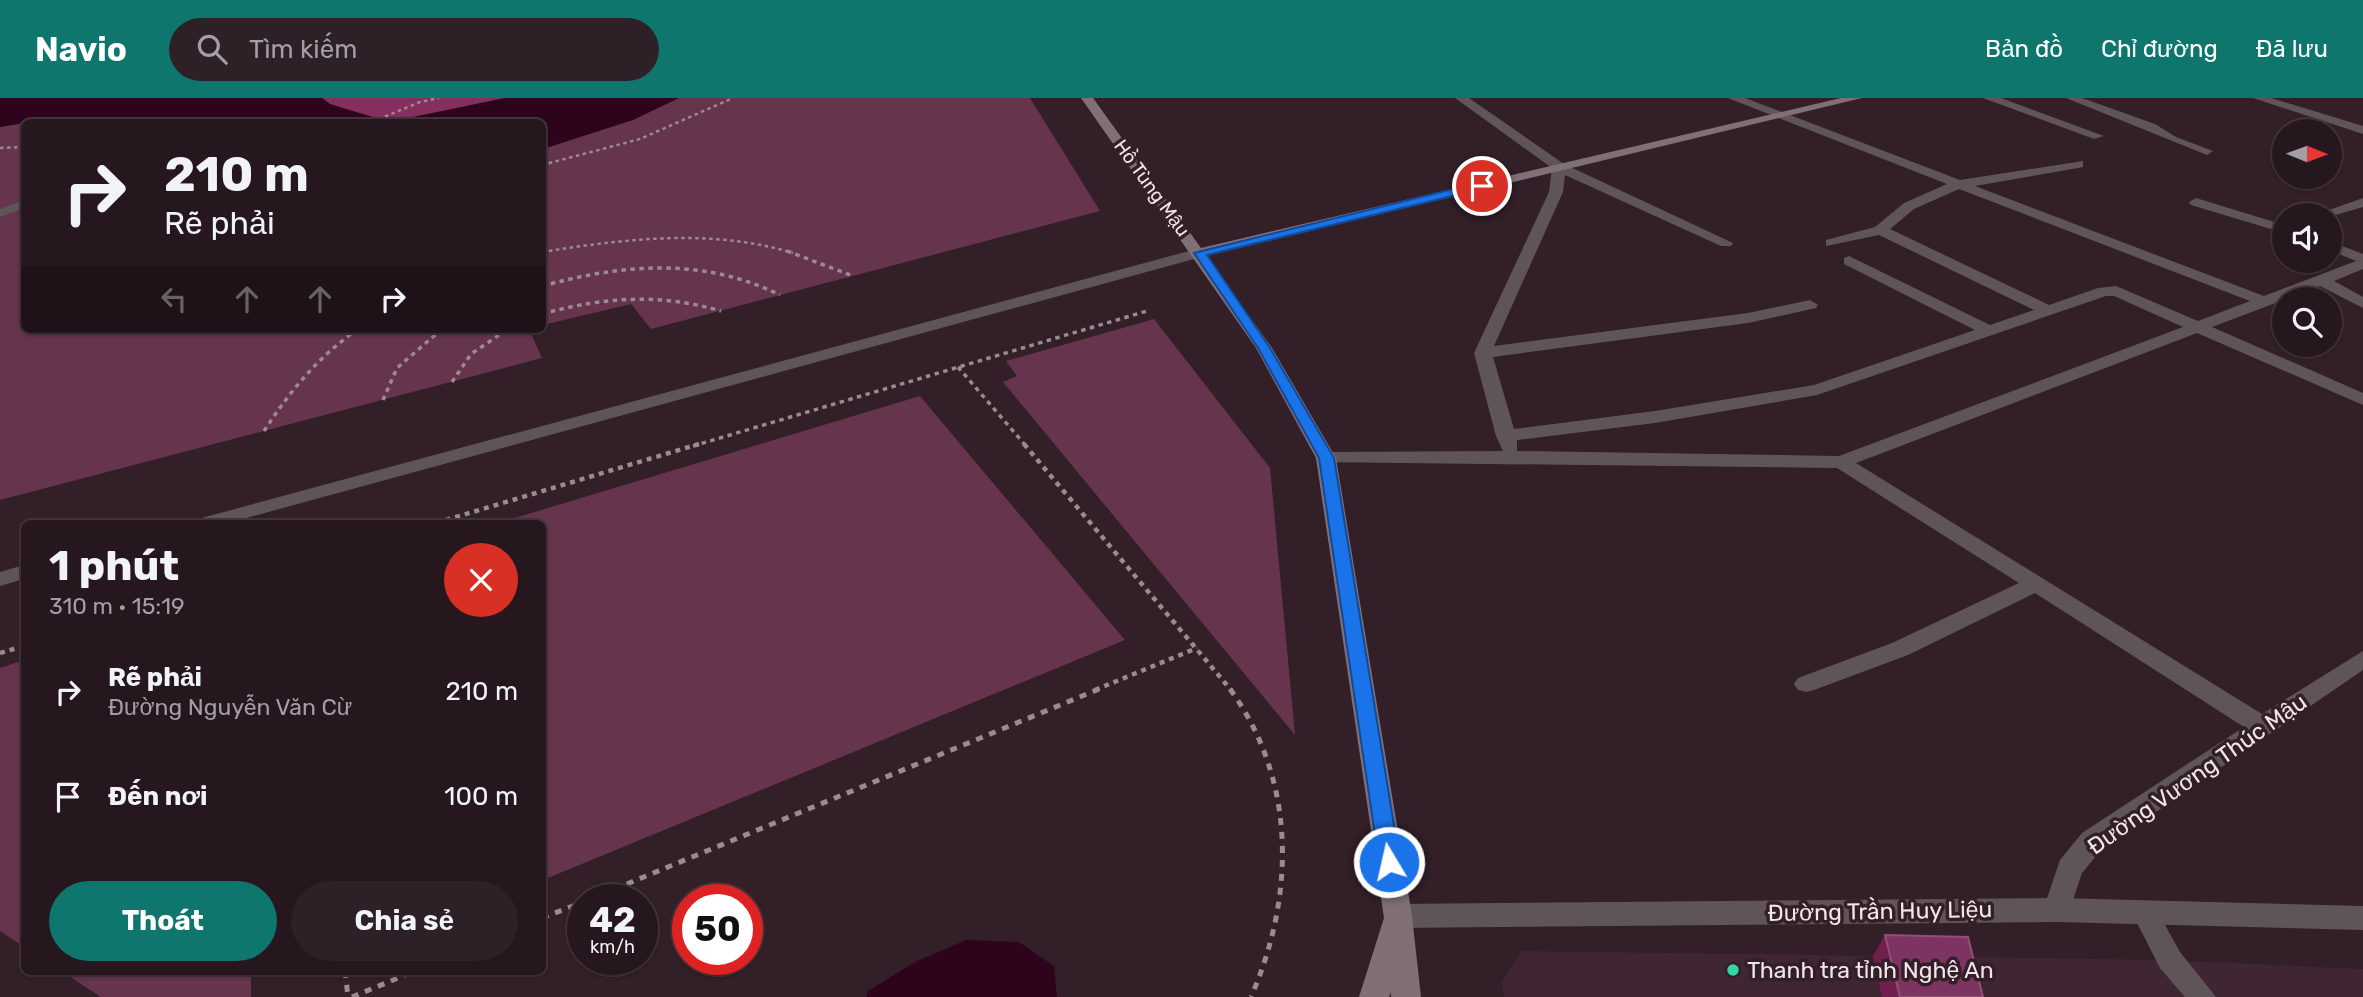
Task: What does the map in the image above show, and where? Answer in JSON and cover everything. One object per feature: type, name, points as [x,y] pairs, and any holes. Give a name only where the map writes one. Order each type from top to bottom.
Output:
[{"type":"main road","name":"Hồ Tùng Mậu","points":[[1087,98],[1200,253],[1264,348],[1326,458],[1398,916],[1406,997]]},
{"type":"main road","points":[[1200,253],[1856,98]]},
{"type":"main road","points":[[1374,997],[1398,916]]},
{"type":"street","points":[[1461,98],[1559,167],[1726,243]]},
{"type":"street","points":[[1734,98],[2266,302]]},
{"type":"street","points":[[1989,98],[2098,136]]},
{"type":"street","points":[[2259,98],[2363,130]]},
{"type":"street","points":[[1831,243],[1880,230],[1909,206],[1960,184],[2078,163]]},
{"type":"street","points":[[1514,457],[1505,436],[1483,353],[1556,192],[1559,167]]},
{"type":"street","points":[[2196,202],[2272,226]]},
{"type":"street","points":[[2342,209],[2363,202]]},
{"type":"street","points":[[1880,230],[2045,309]]},
{"type":"street","points":[[2342,252],[2363,261]]},
{"type":"street","points":[[216,520],[1200,253]]},
{"type":"street","points":[[1849,261],[1986,329]]},
{"type":"street","points":[[1326,458],[1514,457],[1841,462],[2266,302],[2363,261]]},
{"type":"street","points":[[2320,280],[2363,303]]},
{"type":"street","points":[[1505,436],[1655,417],[1817,390],[1986,329],[2111,290],[2363,400]]},
{"type":"street","points":[[1483,353],[1748,318],[1810,305]]},
{"type":"street","points":[[1841,462],[2262,726]]},
{"type":"street","points":[[0,579],[21,573]]},
{"type":"street","points":[[1806,684],[1900,649],[2036,584]]},
{"type":"street","name":"Đường Vương Thúc Mậu","points":[[2057,910],[2070,868],[2092,841],[2363,659]]},
{"type":"street","name":"Đường Trần Huy Liệu","points":[[1398,916],[2057,910],[2363,918]]},
{"type":"lane","points":[[2071,98],[2151,126],[2172,139],[2207,151]]},
{"type":"lane","points":[[0,213],[21,205]]},
{"type":"lane","points":[[2145,914],[2170,960],[2202,997]]},
{"type":"path","points":[[379,119],[420,102],[439,98]]},
{"type":"path","points":[[546,164],[598,155],[677,126],[733,98]]},
{"type":"path","points":[[0,148],[21,147]]},
{"type":"path","points":[[546,251],[624,239],[700,236],[769,244],[826,262],[853,276]]},
{"type":"path","points":[[546,285],[623,270],[680,268],[730,275],[780,295]]},
{"type":"path","points":[[546,313],[617,298],[659,297],[695,302],[720,311]]},
{"type":"path","points":[[446,520],[1147,311]]},
{"type":"path","points":[[264,431],[289,392],[331,347],[352,333]]},
{"type":"path","points":[[383,400],[386,385],[411,352],[437,333]]},
{"type":"path","points":[[452,382],[471,354],[502,333]]},
{"type":"path","points":[[958,368],[1197,648],[1242,705],[1266,750],[1280,800],[1285,855],[1280,915],[1261,977],[1251,997]]},
{"type":"path","points":[[0,653],[21,647]]},
{"type":"path","points":[[628,884],[1197,648]]},
{"type":"path","points":[[546,916],[567,908]]},
{"type":"path","points":[[346,975],[350,997],[405,975]]},
{"type":"shaded area","points":[[0,98],[1030,98],[1100,211],[651,329],[631,304],[546,324],[546,119],[21,119],[21,333],[531,333],[542,358],[0,500]]},
{"type":"shaded area","points":[[0,98],[322,98],[330,104],[376,118],[413,117],[505,98],[679,98],[633,120],[546,148],[546,119],[21,119],[21,124],[0,127]]},
{"type":"shaded area","points":[[322,98],[505,98],[435,113],[388,118],[343,110]]},
{"type":"shaded area","points":[[1154,319],[1270,468],[1295,735],[1003,382],[1017,376],[1006,361]]},
{"type":"shaded area","points":[[920,396],[1125,640],[546,879],[546,520],[508,520]]},
{"type":"shaded area","points":[[21,661],[21,945],[0,931],[0,668]]},
{"type":"shaded area","points":[[966,940],[1019,942],[1054,966],[1057,997],[866,997],[868,991],[915,962]]},
{"type":"shaded area","points":[[1522,951],[2170,960],[2363,969],[2363,997],[1504,997],[1502,982]]},
{"type":"shaded area","points":[[67,975],[251,975],[251,997],[101,997]]},
{"type":"building","points":[[1885,935],[1968,937],[1983,997],[1900,997]]},
{"type":"place","name":"Thanh tra tỉnh Nghệ An","points":[[1733,970]]},
{"type":"route","points":[[1389,862],[1326,458],[1264,348],[1200,253],[1482,186]]}]
